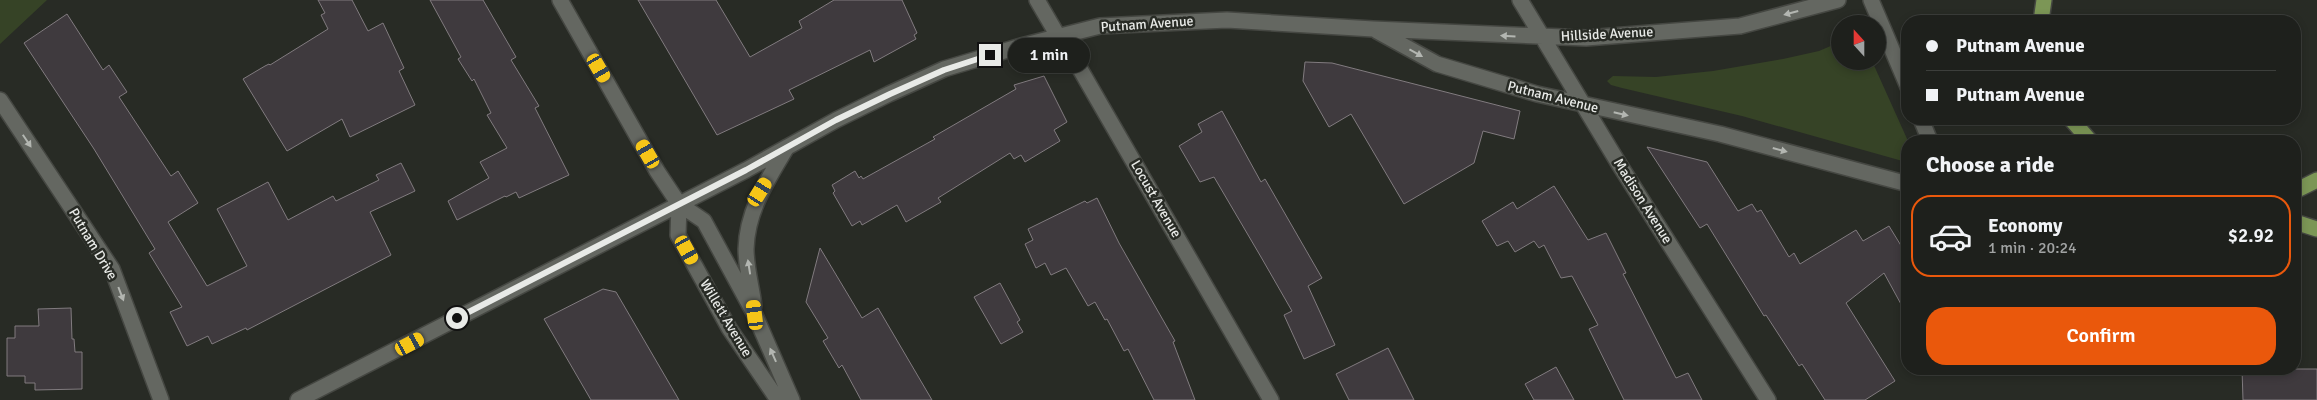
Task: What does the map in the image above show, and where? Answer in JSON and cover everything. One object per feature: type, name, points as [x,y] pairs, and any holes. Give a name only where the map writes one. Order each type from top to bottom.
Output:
[{"type":"main road","points":[[2042,15],[2044,0]]},
{"type":"main road","points":[[2076,125],[2085,135]]},
{"type":"main road","points":[[2301,188],[2317,180]]},
{"type":"main road","points":[[2301,224],[2317,229]]},
{"type":"street","name":"Willett Avenue","points":[[560,0],[657,171],[679,204],[704,221],[755,315],[792,400]]},
{"type":"street","name":"Locust Avenue","points":[[1038,0],[1058,36],[1090,86],[1271,400]]},
{"type":"street","name":"Madison Avenue","points":[[1520,0],[1768,400]]},
{"type":"street","name":"Hillside Avenue","points":[[1373,29],[1586,38],[1740,26],[1838,0]]},
{"type":"street","points":[[1871,0],[1901,70]]},
{"type":"street","name":"Putnam Avenue","points":[[298,400],[881,98],[944,70],[1058,36],[1100,26],[1227,20],[1373,29],[1437,64],[1537,94],[1720,134],[1901,182]]},
{"type":"street","name":"Putnam Drive","points":[[0,100],[112,269],[161,400]]},
{"type":"street","points":[[755,315],[746,250],[751,217],[760,192],[788,147]]},
{"type":"street","name":"Willett Avenue","points":[[679,204],[678,235],[729,328],[778,400]]},
{"type":"green space","points":[[0,0],[47,0],[0,44]]},
{"type":"green space","points":[[1831,46],[1831,70],[1876,70],[1905,135],[1901,135],[1901,161],[1742,116],[1622,88],[1611,85],[1607,81],[1613,76],[1656,77],[1713,71],[1819,51]]},
{"type":"building","points":[[318,0],[352,0],[368,31],[383,23],[404,68],[399,71],[415,105],[350,137],[342,119],[287,151],[243,79],[270,65],[328,29],[321,15],[325,13]]},
{"type":"building","points":[[430,0],[483,0],[516,57],[511,60],[539,106],[535,108],[569,175],[519,198],[516,192],[505,196],[457,220],[448,201],[489,178],[480,162],[507,148],[487,115],[491,113],[474,79],[472,81],[458,59],[461,57]]},
{"type":"building","points":[[638,0],[716,0],[750,57],[802,28],[799,21],[834,0],[902,0],[917,33],[914,35],[916,39],[874,62],[870,50],[789,90],[794,99],[717,135]]},
{"type":"building","points":[[67,14],[103,70],[109,65],[127,92],[119,97],[171,176],[178,171],[198,203],[168,222],[207,286],[247,266],[217,209],[268,182],[288,220],[333,196],[336,201],[379,180],[376,175],[401,163],[415,191],[370,212],[391,255],[247,330],[246,328],[212,344],[208,336],[187,346],[170,312],[182,307],[149,253],[155,249],[94,149],[24,43]]},
{"type":"building","points":[[1305,62],[1332,63],[1520,111],[1514,139],[1483,131],[1474,163],[1404,204],[1351,114],[1329,127],[1303,81]]},
{"type":"building","points":[[1044,76],[1067,122],[1054,130],[1060,141],[1025,162],[1021,155],[1014,159],[1010,153],[938,198],[941,202],[906,222],[897,205],[862,225],[860,221],[852,226],[833,193],[835,191],[832,185],[855,171],[859,178],[861,176],[863,179],[935,139],[933,137],[1016,89],[1014,85]]},
{"type":"building","points":[[1222,111],[1261,182],[1265,179],[1322,278],[1308,286],[1335,345],[1304,359],[1284,315],[1292,311],[1261,257],[1214,177],[1200,182],[1179,146],[1202,132],[1198,124]]},
{"type":"building","points":[[1647,147],[1707,162],[1738,211],[1752,204],[1757,212],[1761,210],[1789,257],[1794,253],[1800,264],[1856,230],[1863,241],[1889,226],[1901,246],[1901,304],[1884,273],[1846,303],[1895,381],[1865,400],[1825,400],[1802,364],[1799,366],[1766,315],[1764,316],[1707,224],[1700,228]]},
{"type":"building","points":[[1554,186],[1588,240],[1606,233],[1626,273],[1623,274],[1676,378],[1688,373],[1702,400],[1624,400],[1589,329],[1598,325],[1572,276],[1561,278],[1544,245],[1539,248],[1534,241],[1515,252],[1508,241],[1497,246],[1482,221],[1513,202],[1517,209]]},
{"type":"building","points":[[1097,198],[1119,243],[1175,341],[1173,342],[1195,400],[1154,400],[1128,349],[1124,351],[1107,319],[1105,320],[1095,302],[1088,306],[1066,268],[1051,275],[1045,263],[1036,268],[1025,244],[1033,240],[1028,229],[1085,201],[1087,203]]},
{"type":"building","points":[[820,248],[862,318],[878,308],[932,400],[861,400],[842,365],[839,368],[823,341],[828,338],[806,302]]},
{"type":"building","points":[[1000,283],[1020,320],[1017,322],[1023,332],[1001,344],[974,297]]},
{"type":"building","points":[[603,289],[616,292],[679,400],[591,400],[544,319]]},
{"type":"building","points":[[71,308],[72,339],[74,339],[75,352],[82,352],[82,389],[35,390],[35,383],[25,383],[25,376],[7,376],[7,338],[15,338],[15,326],[39,326],[38,309]]},
{"type":"building","points":[[1388,348],[1414,400],[1349,400],[1336,374]]},
{"type":"building","points":[[1556,367],[1574,400],[1534,400],[1525,384]]},
{"type":"building","points":[[2301,369],[2317,369],[2317,400],[2243,400],[2242,375],[2301,375]]},
{"type":"route","points":[[457,318],[746,170],[836,120],[944,70],[990,55]]}]
